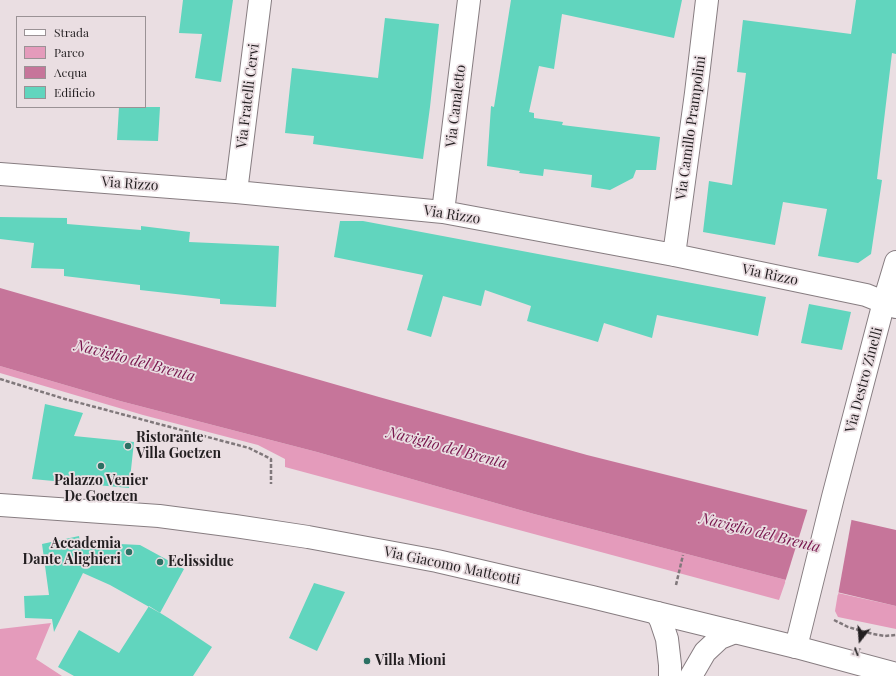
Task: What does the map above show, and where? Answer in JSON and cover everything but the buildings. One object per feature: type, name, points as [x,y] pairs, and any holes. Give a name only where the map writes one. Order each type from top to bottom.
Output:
[{"type":"street","name":"Via Fratelli Cervi","points":[[236,192],[260,0]]},
{"type":"street","name":"Via Canaletto","points":[[443,212],[469,0]]},
{"type":"street","name":"Via Camillo Prampolini","points":[[674,255],[707,0]]},
{"type":"street","name":"Via Rizzo","points":[[0,174],[236,192],[443,212],[674,255],[866,295],[890,305]]},
{"type":"street","name":"Via Destro Zinelli","points":[[796,647],[833,498],[890,305],[896,262]]},
{"type":"street","name":"Via Giacomo Matteotti","points":[[0,505],[159,516],[308,537],[437,560],[796,647],[896,674]]},
{"type":"street","points":[[657,613],[666,639],[670,676]]},
{"type":"street","points":[[691,676],[705,652],[720,638],[734,632]]},
{"type":"path","points":[[0,379],[64,399],[249,448],[271,459],[271,484]]},
{"type":"path","points":[[676,585],[683,555]]},
{"type":"path","points":[[834,620],[848,627],[873,634],[885,636],[896,635]]},
{"type":"green space","points":[[0,366],[120,401],[317,452],[534,514],[786,580],[779,600],[285,467],[285,459],[258,445],[143,415],[0,373]]},
{"type":"green space","points":[[838,593],[896,606],[896,629],[838,617],[835,611]]},
{"type":"green space","points":[[51,623],[36,659],[62,676],[0,676],[0,629]]},
{"type":"water","name":"Naviglio del Brenta","points":[[0,288],[587,455],[799,508],[896,530],[896,606],[786,580],[534,514],[317,452],[120,401],[0,366]]},
{"type":"pier","points":[[808,508],[852,517],[838,595],[785,582]]},
{"type":"place","name":"Ristorante Villa Goetzen","points":[[128,446]]},
{"type":"place","name":"Palazzo Venier De Goetzen","points":[[101,466]]},
{"type":"place","name":"Accademia Dante Alighieri","points":[[129,552]]},
{"type":"place","name":"Eclissidue","points":[[160,562]]},
{"type":"place","name":"Villa Mioni","points":[[367,661]]}]
